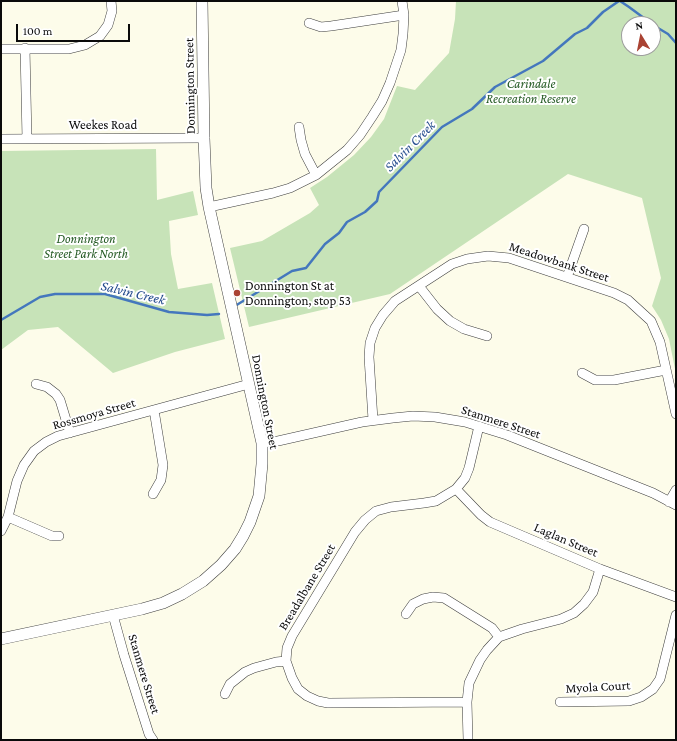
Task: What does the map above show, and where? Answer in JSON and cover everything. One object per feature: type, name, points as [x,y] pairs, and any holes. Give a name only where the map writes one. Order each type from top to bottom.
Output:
[{"type":"street","points":[[1,49],[69,49],[85,45],[100,36],[108,25],[112,11],[111,1]]},
{"type":"street","name":"Donnington Street","points":[[1,639],[163,604],[182,594],[203,581],[221,565],[235,549],[250,522],[259,496],[262,443],[234,322],[206,188],[202,1]]},
{"type":"street","points":[[209,207],[290,188],[316,175],[347,150],[360,135],[382,100],[390,83],[401,50],[404,15],[402,1]]},
{"type":"street","points":[[309,23],[321,27],[404,15]]},
{"type":"street","points":[[25,48],[27,139]]},
{"type":"street","points":[[299,127],[304,154],[316,175]]},
{"type":"street","name":"Weekes Road","points":[[1,139],[204,138]]},
{"type":"street","points":[[567,277],[584,229]]},
{"type":"street","name":"Meadowbank Street","points":[[373,420],[369,357],[370,343],[383,315],[395,301],[452,264],[467,259],[488,256],[509,258],[614,293],[628,300],[651,321],[660,342],[676,414]]},
{"type":"street","points":[[419,286],[450,321],[464,329],[487,336]]},
{"type":"street","points":[[582,373],[595,380],[614,380],[666,370]]},
{"type":"street","points":[[36,384],[47,387],[56,394],[60,400],[70,433]]},
{"type":"street","name":"Rossmoya Street","points":[[1,531],[8,516],[17,480],[24,465],[34,451],[46,442],[58,436],[249,384]]},
{"type":"street","points":[[153,494],[161,480],[163,465],[154,410]]},
{"type":"street","name":"Stanmere Street","points":[[262,443],[278,441],[373,420],[412,416],[435,417],[465,422],[507,435],[653,493],[672,504]]},
{"type":"street","name":"Breadalbane Street","points":[[286,661],[287,648],[292,636],[351,539],[365,520],[376,511],[391,507],[424,504],[436,501],[456,490],[465,478],[469,468],[479,426]]},
{"type":"street","name":"Laglan Street","points":[[456,490],[490,522],[600,569],[676,597]]},
{"type":"street","points":[[672,504],[676,490]]},
{"type":"street","points":[[8,516],[52,536],[59,536]]},
{"type":"street","points":[[468,740],[467,702],[469,683],[480,660],[492,644],[499,637],[522,629],[561,619],[574,613],[584,604],[593,592],[600,569]]},
{"type":"street","points":[[406,614],[413,604],[423,599],[433,597],[444,598],[492,628],[499,637]]},
{"type":"street","name":"Stanmere Street","points":[[113,615],[149,734],[153,740]]},
{"type":"street","name":"Myola Court","points":[[560,702],[629,700],[641,697],[653,689],[660,679],[676,615]]},
{"type":"street","points":[[225,694],[230,684],[245,672],[276,662],[286,661],[298,689],[306,696],[318,701],[328,703],[467,702]]},
{"type":"green space","name":"Carindale Recreation Reserve","points":[[456,1],[676,1],[676,374],[669,339],[661,320],[652,306],[661,278],[642,198],[568,174],[390,294],[249,327],[230,248],[262,241],[310,213],[319,205],[310,188],[327,177],[354,155],[371,137],[384,119],[397,86],[415,90],[449,53],[455,19]]},
{"type":"green space","name":"Donnington Street Park North","points":[[156,149],[157,200],[193,191],[198,215],[169,221],[171,254],[178,289],[212,283],[225,339],[175,352],[113,373],[58,327],[28,330],[1,350],[1,151]]},
{"type":"waterway","name":"Salvin Creek","points":[[235,306],[292,271],[306,268],[325,244],[339,233],[347,222],[365,212],[377,201],[379,192],[442,127],[472,109],[495,87],[543,61],[575,34],[587,28],[603,12],[619,1]]},
{"type":"waterway","points":[[620,1],[641,16]]},
{"type":"waterway","points":[[661,30],[668,34],[676,43]]},
{"type":"waterway","name":"Salvin Creek","points":[[1,320],[40,297],[55,294],[105,294],[169,312],[207,315],[219,314]]},
{"type":"place","name":"Donnington St at Donnington, stop 53","points":[[237,293]]}]
